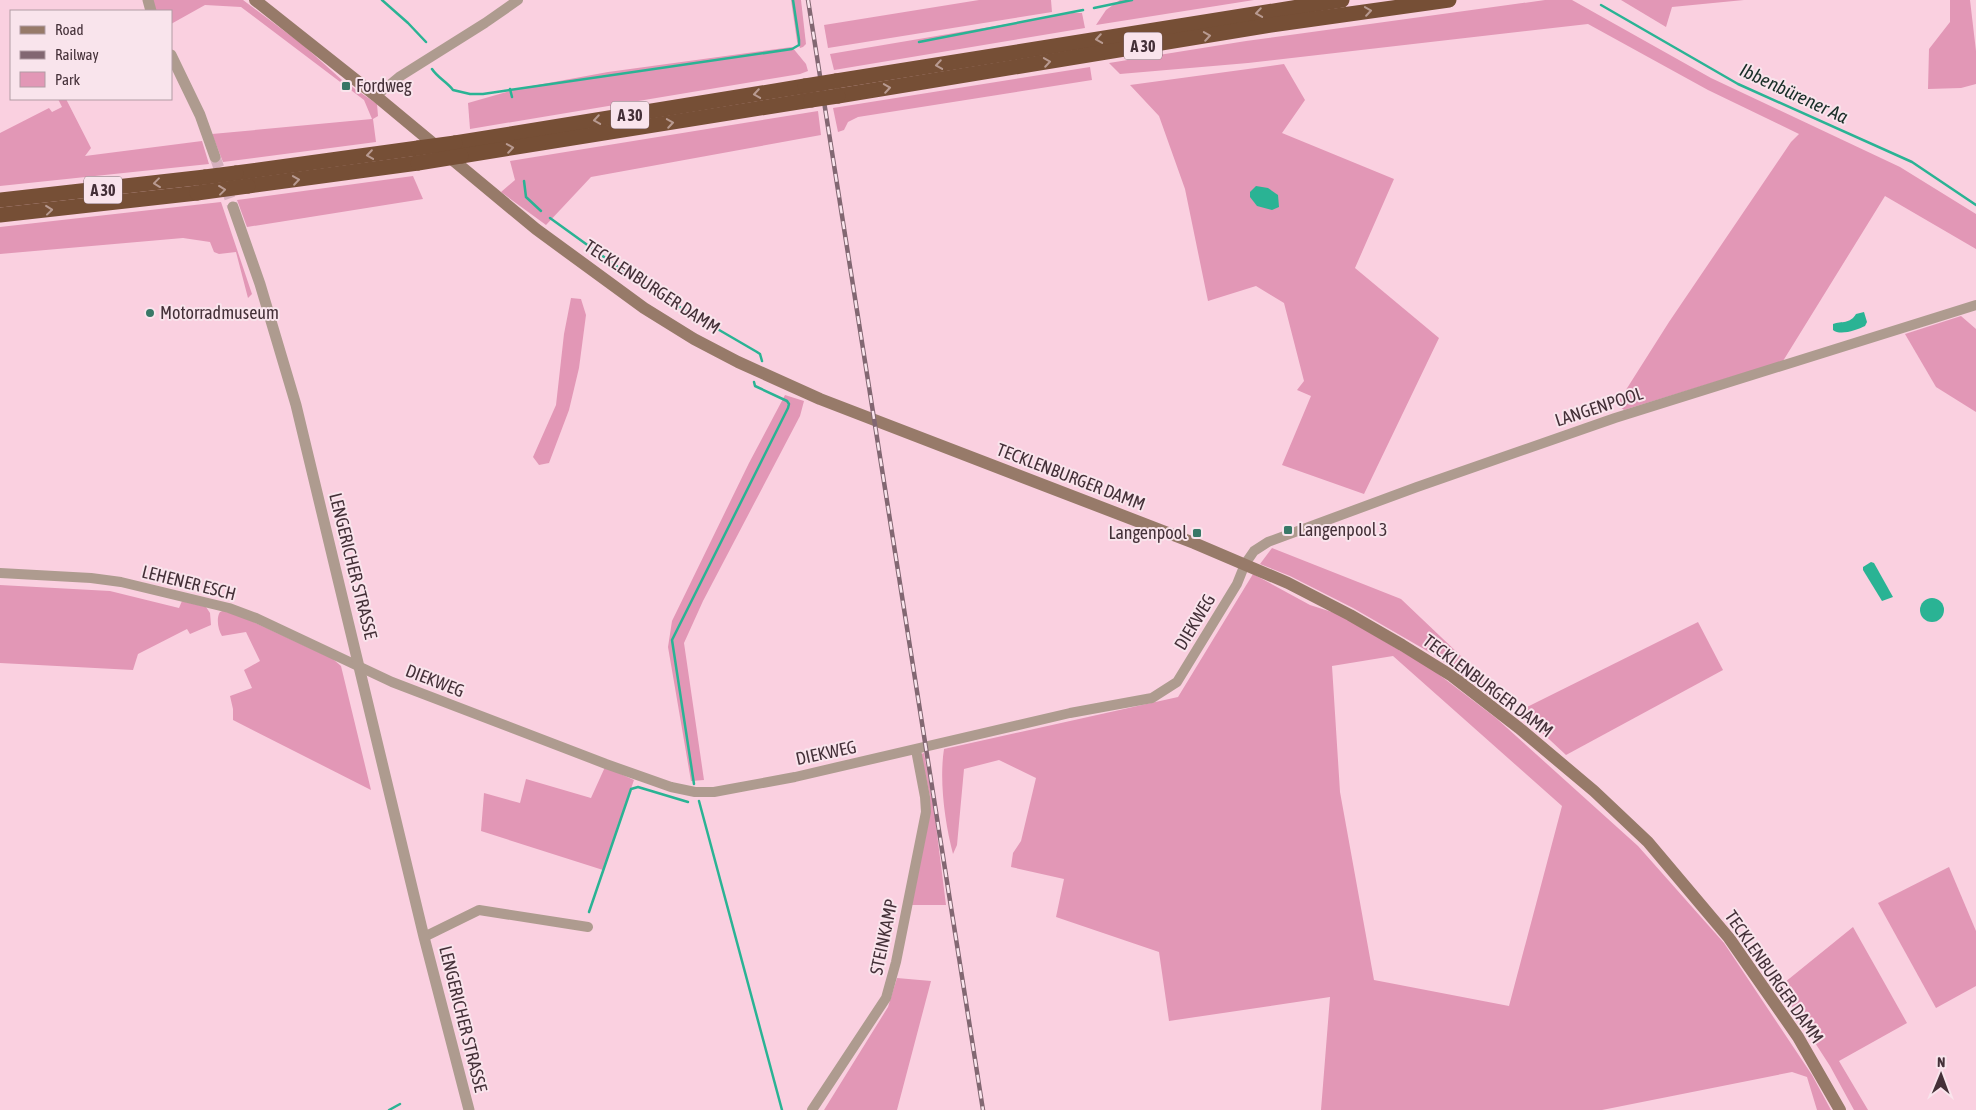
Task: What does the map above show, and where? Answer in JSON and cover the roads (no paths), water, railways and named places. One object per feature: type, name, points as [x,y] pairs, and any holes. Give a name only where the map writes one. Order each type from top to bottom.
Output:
[{"type":"highway","name":"A 30","points":[[837,89],[1342,0]]},
{"type":"highway","name":"A 30","points":[[0,200],[458,150],[808,93],[1449,0]]},
{"type":"highway","name":"A 30","points":[[0,215],[248,186],[418,155]]},
{"type":"main road","name":"TECKLENBURGER DAMM","points":[[254,0],[376,96],[536,229],[644,308],[724,354],[820,399],[1245,564],[1288,583],[1350,615],[1402,644],[1444,671],[1519,728],[1594,791],[1648,842],[1729,938],[1798,1037],[1840,1110]]},
{"type":"street","points":[[376,96],[399,77],[518,0]]},
{"type":"street","points":[[172,57],[200,115],[215,157]]},
{"type":"street","name":"LENGERICHER STRASSE","points":[[233,208],[257,276],[293,396],[360,666],[424,937],[469,1110]]},
{"type":"street","name":"LANGENPOOL","points":[[1245,564],[1254,551],[1268,542],[1417,487],[1615,418],[1976,305]]},
{"type":"street","name":"DIEKWEG","points":[[360,666],[392,682],[646,780],[671,788],[695,792],[714,792],[916,750],[1070,713],[1152,698],[1177,682],[1237,584],[1245,564]]},
{"type":"street","name":"LEHENER ESCH","points":[[0,573],[101,579],[229,608],[256,618],[360,666]]},
{"type":"street","name":"STEINKAMP","points":[[812,1110],[886,998],[896,962],[926,812],[916,750]]},
{"type":"street","name":"LENGERICHER STRASSE","points":[[424,937],[479,910],[588,927]]},
{"type":"waterway","points":[[382,0],[426,42]]},
{"type":"waterway","points":[[432,69],[453,90],[470,94],[483,94],[792,49],[799,45],[793,0]]},
{"type":"waterway","points":[[1094,8],[1132,0]]},
{"type":"waterway","name":"Ibbenbürener Aa","points":[[1601,5],[1738,84],[1912,162],[1976,205]]},
{"type":"waterway","points":[[919,42],[1083,10]]},
{"type":"waterway","points":[[510,89],[512,97]]},
{"type":"waterway","points":[[524,181],[526,197],[541,211]]},
{"type":"waterway","points":[[550,218],[647,288],[760,354],[762,361]]},
{"type":"waterway","points":[[694,784],[672,640],[788,408],[789,404],[787,401],[755,386],[754,382]]},
{"type":"waterway","points":[[589,912],[631,789],[638,787],[688,802]]},
{"type":"waterway","points":[[699,801],[782,1110]]},
{"type":"waterway","points":[[389,1110],[400,1104]]},
{"type":"tunnel","points":[[215,157],[233,207]]},
{"type":"railway","points":[[808,0],[983,1110]]},
{"type":"place","name":"Fordweg","points":[[346,86]]},
{"type":"place","name":"Motorradmuseum","points":[[150,313]]},
{"type":"place","name":"Langenpool 3","points":[[1288,530]]},
{"type":"place","name":"Langenpool","points":[[1197,533]]}]
